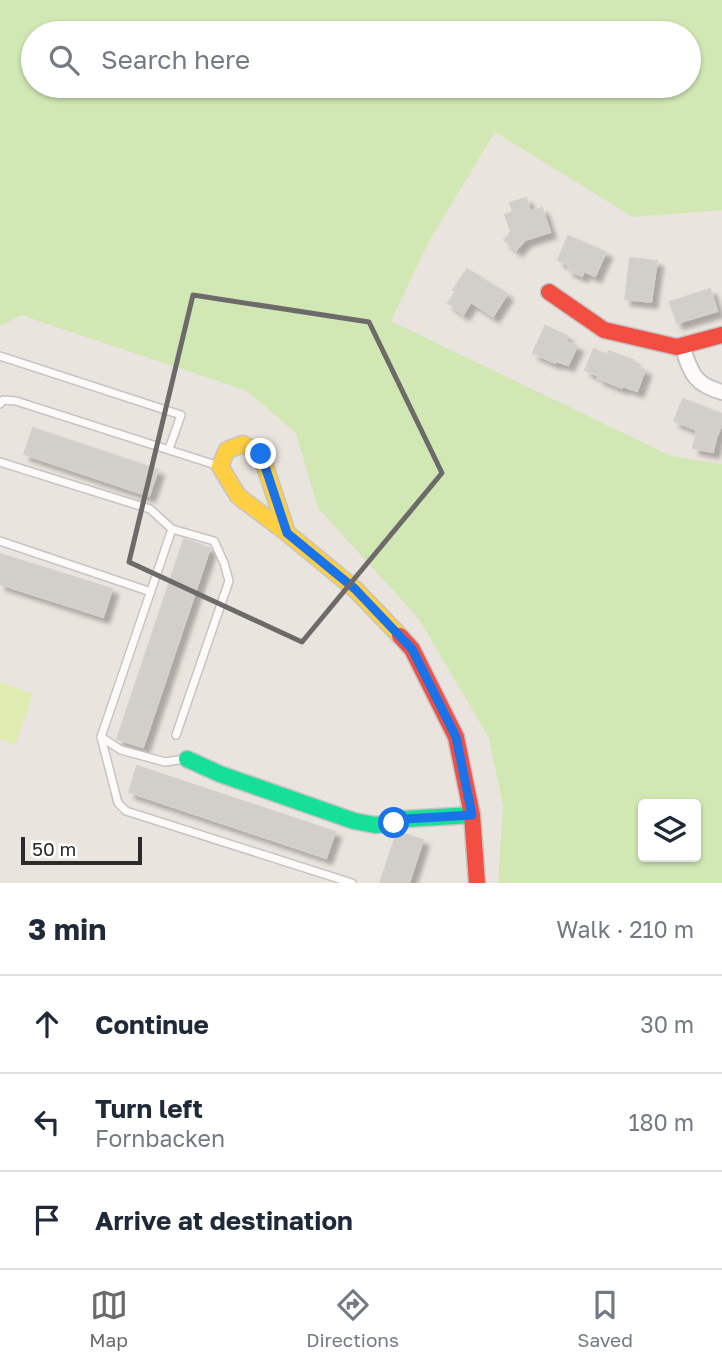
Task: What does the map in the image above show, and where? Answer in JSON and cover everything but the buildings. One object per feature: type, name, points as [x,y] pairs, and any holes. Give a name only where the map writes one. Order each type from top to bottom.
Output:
[{"type":"street","points":[[549,292],[604,330],[677,347],[722,335]]},
{"type":"street","points":[[682,346],[691,373],[707,388],[722,392]]},
{"type":"street","points":[[287,533],[261,454],[243,444],[227,450],[220,466],[238,496],[355,589],[412,649],[456,737],[472,815],[478,883]]},
{"type":"street","points":[[187,759],[220,774],[354,821],[375,825],[405,819],[472,815]]},
{"type":"lane","points":[[0,355],[181,415],[169,449]]},
{"type":"lane","points":[[0,404],[3,400],[16,401],[220,466]]},
{"type":"lane","points":[[0,463],[150,509],[172,529],[214,541],[225,562],[229,581],[176,735]]},
{"type":"lane","points":[[172,529],[100,737],[118,803],[126,811],[352,883]]},
{"type":"lane","points":[[0,541],[151,592]]},
{"type":"lane","points":[[100,737],[121,750],[165,762],[187,759]]},
{"type":"highlighted area","points":[[193,295],[369,322],[442,473],[302,642],[129,562]]},
{"type":"green space","points":[[0,0],[722,0],[722,210],[633,217],[495,132],[429,241],[391,321],[671,456],[722,464],[722,883],[498,883],[503,806],[489,738],[419,619],[318,508],[296,433],[247,391],[21,315],[0,326]]},
{"type":"green space","points":[[0,682],[33,694],[15,745],[0,739]]},
{"type":"traffic: fast","points":[[187,759],[220,774],[354,821],[375,825],[405,819],[472,815]]},
{"type":"traffic: slow","points":[[287,533],[261,454],[243,444],[227,450],[220,466],[238,496],[355,589],[400,636]]},
{"type":"traffic: jam","points":[[549,292],[604,330],[677,347],[722,335]]},
{"type":"traffic: jam","points":[[400,636],[412,649],[456,737],[472,815],[477,883]]},
{"type":"route","points":[[261,454],[287,533],[355,589],[412,649],[456,737],[472,815],[405,819],[394,823]]}]
